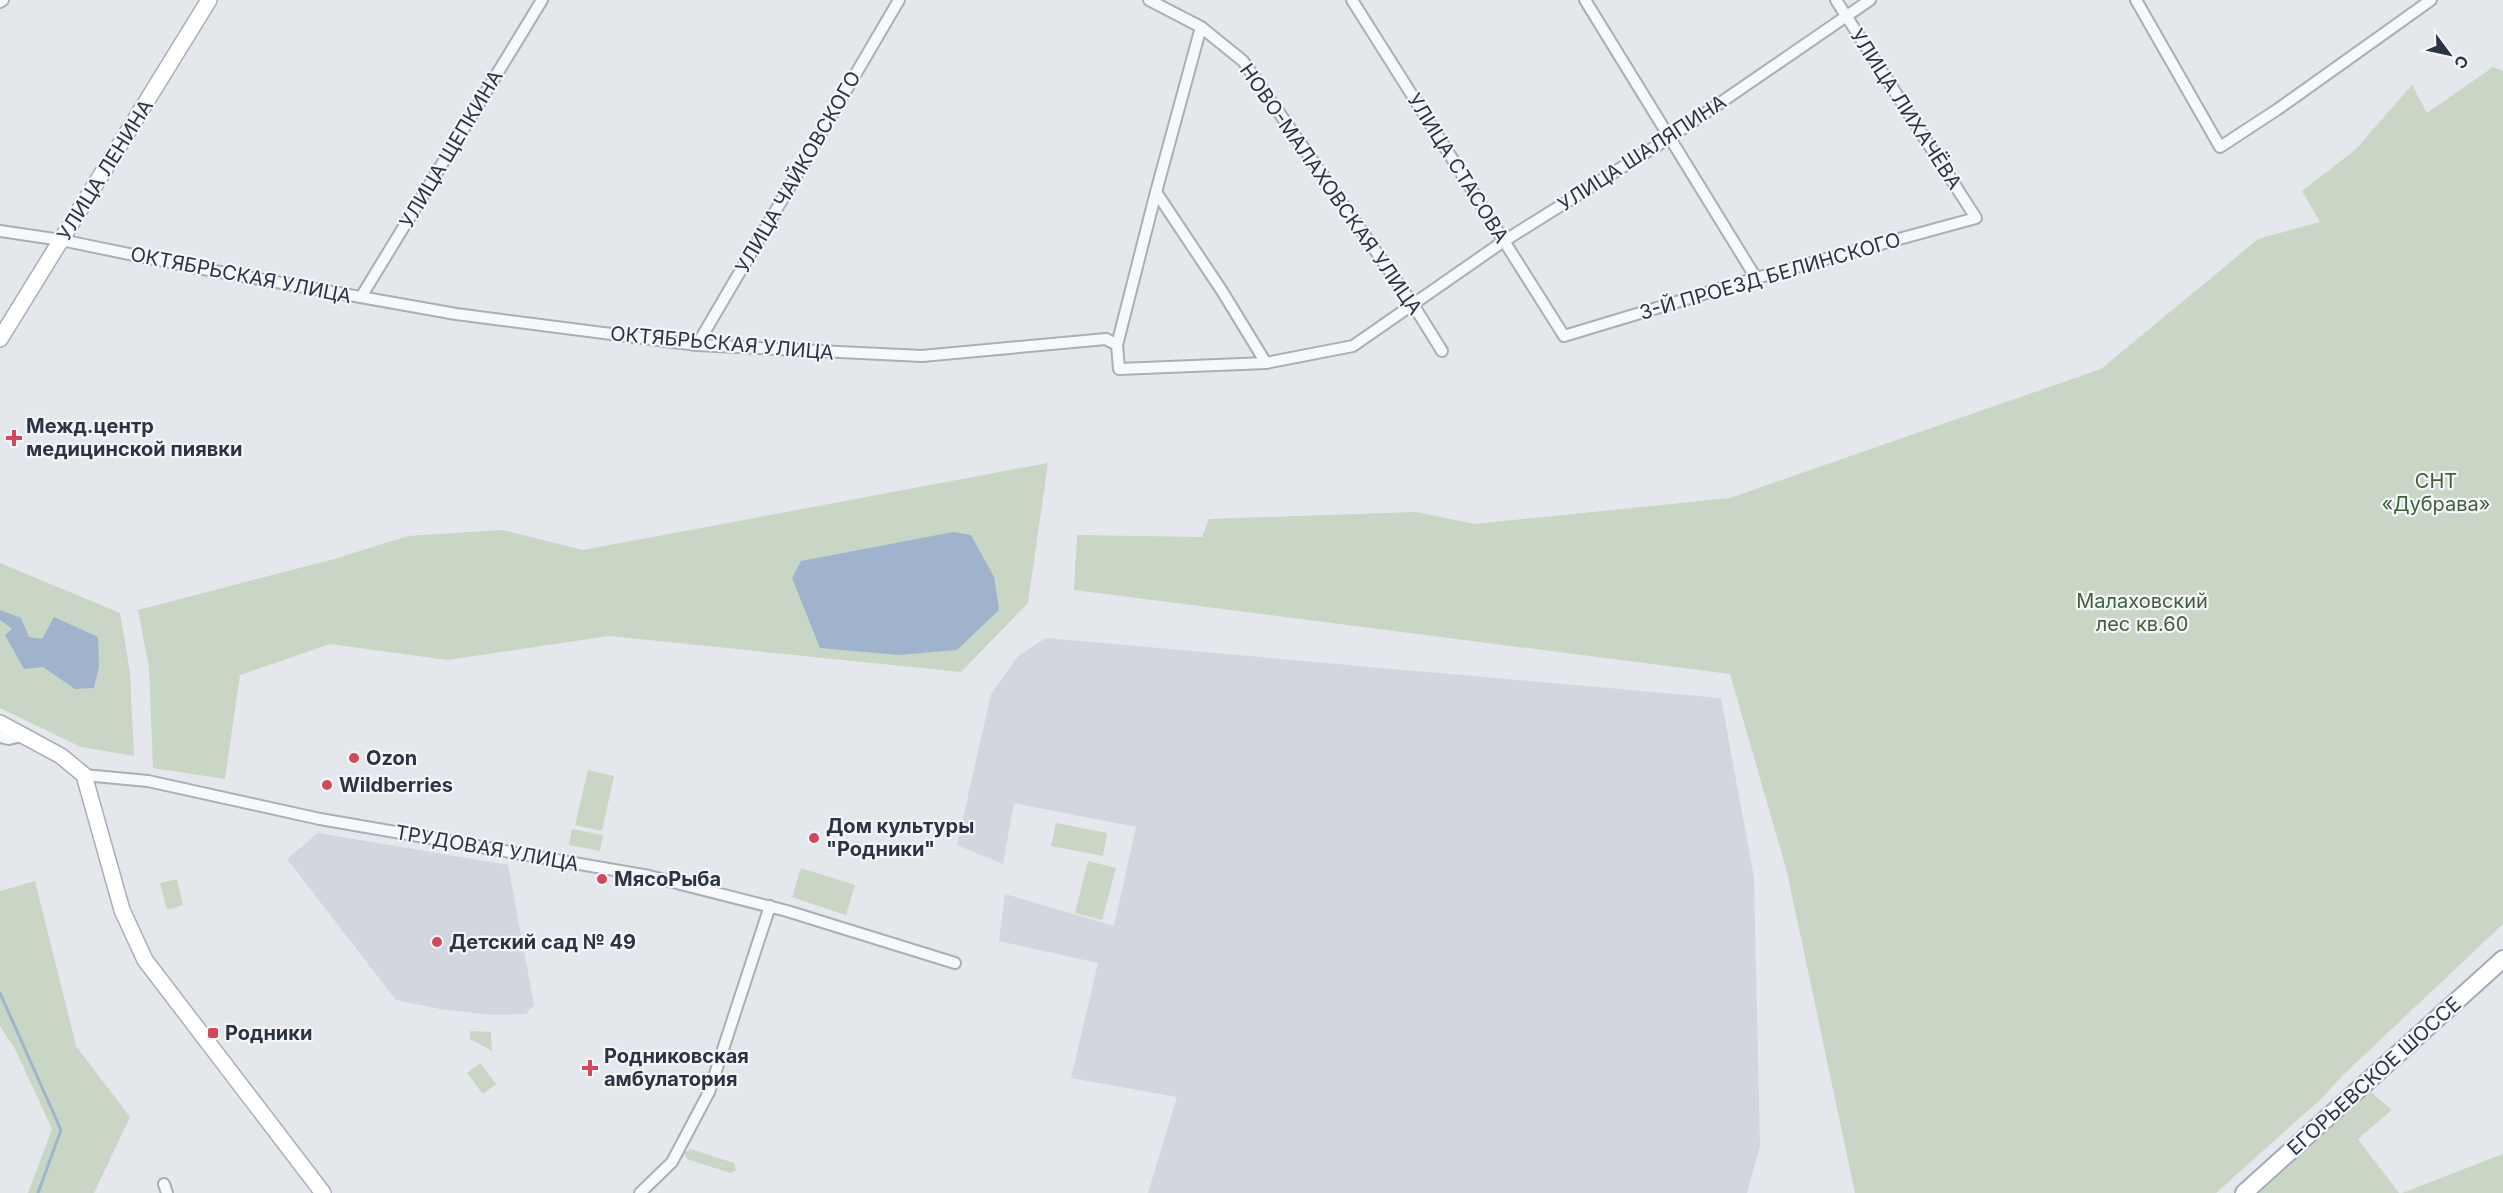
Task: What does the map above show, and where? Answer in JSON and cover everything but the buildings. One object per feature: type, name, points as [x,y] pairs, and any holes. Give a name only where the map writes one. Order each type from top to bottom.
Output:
[{"type":"main road","name":"УЛИЦА ЛЕНИНА","points":[[0,339],[209,0]]},
{"type":"main road","points":[[0,723],[61,756],[84,775],[122,910],[145,960],[323,1193]]},
{"type":"main road","name":"ЕГОРЬЕВСКОЕ ШОССЕ","points":[[2244,1193],[2503,959]]},
{"type":"street","name":"УЛИЦА ЩЕПКИНА","points":[[361,297],[542,0]]},
{"type":"street","name":"УЛИЦА ЧАЙКОВСКОГО","points":[[697,345],[898,0]]},
{"type":"street","name":"НОВО-МАЛАХОВСКАЯ УЛИЦА","points":[[1149,0],[1202,27],[1243,61],[1414,306],[1442,351]]},
{"type":"street","name":"УЛИЦА СТАСОВА","points":[[1352,0],[1564,336]]},
{"type":"street","points":[[1585,0],[1756,278]]},
{"type":"street","name":"УЛИЦА ЛИХАЧЁВА","points":[[1836,0],[1976,218]]},
{"type":"street","name":"УЛИЦА ШАЛЯПИНА","points":[[1414,306],[1428,293],[1504,241],[1669,138],[1870,0]]},
{"type":"street","points":[[2136,0],[2220,147],[2278,109],[2431,0]]},
{"type":"street","points":[[1202,27],[1156,192],[1117,345],[1119,369],[1266,363],[1353,346],[1414,306]]},
{"type":"street","points":[[1156,192],[1222,291],[1266,363]]},
{"type":"street","name":"3-Й ПРОЕЗД БЕЛИНСКОГО","points":[[1564,336],[1756,278],[1976,218]]},
{"type":"street","name":"ОКТЯБРЬСКАЯ УЛИЦА","points":[[0,231],[61,240],[456,314],[697,345],[922,356],[1106,339],[1117,345]]},
{"type":"street","points":[[0,737],[9,739],[25,735]]},
{"type":"street","name":"ТРУДОВАЯ УЛИЦА","points":[[84,775],[148,781],[320,819],[649,876],[770,906],[955,963]]},
{"type":"street","points":[[640,1193],[672,1162],[709,1092],[770,906]]},
{"type":"shaded area","points":[[1046,638],[1721,698],[1754,878],[1760,1146],[1747,1193],[1148,1193],[1177,1097],[1071,1078],[1098,963],[999,941],[1005,894],[1114,926],[1136,827],[1014,803],[1003,864],[957,845],[991,694],[1018,656]]},
{"type":"shaded area","name":"Детский сад № 49","points":[[318,833],[508,865],[534,1005],[526,1014],[492,1015],[440,1009],[396,1000],[287,859]]},
{"type":"green space","name":"Малаховский лес кв.60","points":[[2493,67],[2503,71],[2503,924],[2341,1077],[2321,1099],[2216,1193],[1855,1193],[1787,872],[1730,674],[1074,590],[1077,535],[1202,537],[1209,519],[1416,512],[1475,524],[1730,498],[2101,369],[2258,239],[2320,222],[2302,191],[2355,150],[2412,85],[2427,113]]},
{"type":"green space","points":[[1048,463],[1028,603],[961,672],[609,636],[447,660],[330,644],[240,675],[225,779],[153,768],[149,668],[138,610],[334,559],[408,536],[503,530],[583,550]]},
{"type":"green space","points":[[0,563],[120,613],[130,672],[134,756],[81,747],[0,708]]},
{"type":"green space","points":[[588,770],[614,776],[602,831],[575,825]]},
{"type":"green space","points":[[1056,823],[1107,833],[1103,856],[1051,846]]},
{"type":"green space","points":[[572,829],[603,835],[600,851],[569,845]]},
{"type":"green space","points":[[1088,861],[1116,868],[1102,920],[1075,913]]},
{"type":"green space","points":[[801,868],[855,885],[846,915],[792,897]]},
{"type":"green space","points":[[177,879],[183,905],[167,910],[160,883]]},
{"type":"green space","points":[[35,881],[76,1046],[130,1117],[94,1193],[28,1193],[52,1129],[15,1049],[0,1026],[0,891]]},
{"type":"green space","points":[[470,1031],[491,1032],[492,1051],[470,1039]]},
{"type":"green space","points":[[480,1063],[496,1084],[483,1094],[467,1073]]},
{"type":"green space","points":[[2371,1092],[2392,1110],[2358,1139],[2399,1193],[2259,1193]]},
{"type":"green space","points":[[691,1149],[734,1163],[736,1170],[730,1173],[687,1159],[684,1153]]},
{"type":"green space","points":[[2503,1154],[2503,1193],[2402,1193]]},
{"type":"water","points":[[953,532],[971,535],[994,577],[999,610],[957,650],[899,655],[820,648],[792,578],[801,561]]},
{"type":"water","points":[[0,610],[21,618],[29,637],[42,639],[54,617],[98,637],[99,666],[94,688],[75,689],[43,667],[24,669],[5,635],[12,629],[0,620]]},
{"type":"waterway","points":[[0,993],[61,1130],[38,1193]]},
{"type":"place","name":"Межд.центр медицинской пиявки","points":[[14,438]]},
{"type":"place","name":"Ozon","points":[[354,758]]},
{"type":"place","name":"Wildberries","points":[[327,785]]},
{"type":"place","name":"Дом культуры \"Родники\"","points":[[814,838]]},
{"type":"place","name":"МясоРыба","points":[[602,879]]},
{"type":"place","name":"Детский сад № 49","points":[[437,942]]},
{"type":"place","name":"Родники","points":[[213,1033]]},
{"type":"place","name":"Родниковская амбулатория","points":[[590,1068]]},
{"type":"park label","name":"СНТ «Дубрава»","points":[[2436,492]]}]
